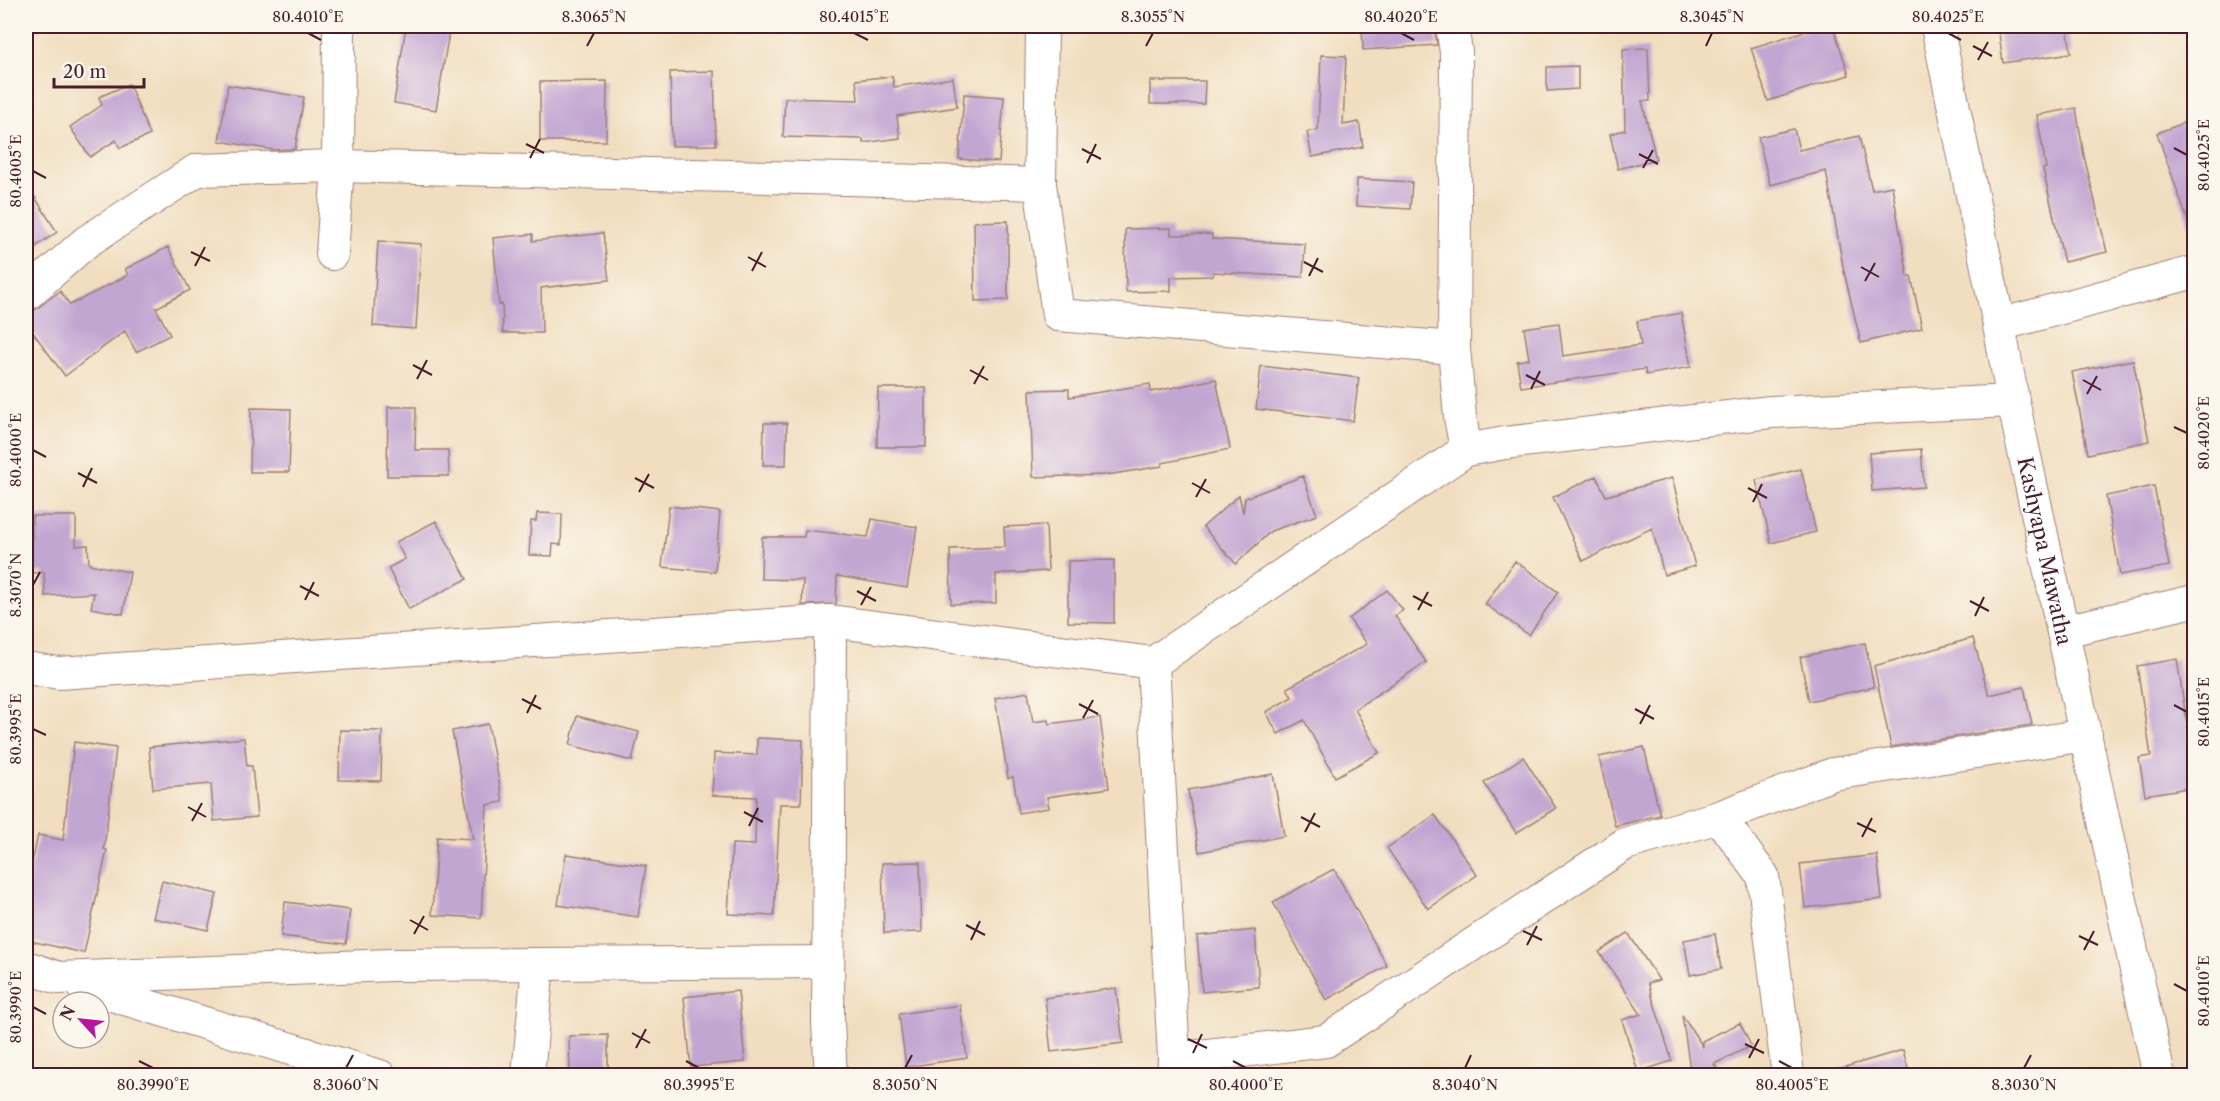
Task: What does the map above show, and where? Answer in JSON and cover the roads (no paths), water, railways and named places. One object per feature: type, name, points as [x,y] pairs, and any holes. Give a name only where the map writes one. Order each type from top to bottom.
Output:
[{"type":"street","points":[[332,254],[338,166],[339,26]]},
{"type":"street","points":[[1042,26],[1040,184],[1059,315],[1454,348]]},
{"type":"street","points":[[1452,26],[1456,52],[1454,348],[1460,417],[1466,450]]},
{"type":"street","name":"Kashyapa Mawatha","points":[[1937,26],[2013,401],[2159,1076]]},
{"type":"street","points":[[26,295],[86,242],[196,170],[338,166],[1040,184]]},
{"type":"street","points":[[1999,326],[2194,272]]},
{"type":"street","points":[[26,668],[59,673],[830,621],[1154,663],[1466,450],[1505,443],[1771,412],[2013,401]]},
{"type":"street","points":[[2064,632],[2194,601]]},
{"type":"street","points":[[830,621],[828,1023],[831,1076]]},
{"type":"street","points":[[1154,663],[1174,1067],[1326,1041],[1625,844],[1719,817],[1833,774],[2086,735]]},
{"type":"street","points":[[1719,817],[1763,876],[1788,1076]]},
{"type":"street","points":[[59,978],[391,965],[828,962]]},
{"type":"street","points":[[528,1076],[538,964]]},
{"type":"street","points":[[26,967],[380,1076]]}]
